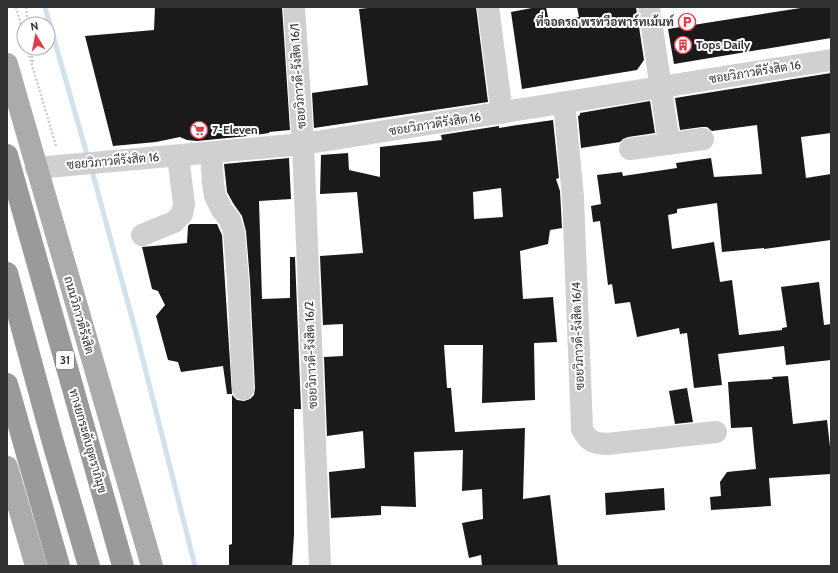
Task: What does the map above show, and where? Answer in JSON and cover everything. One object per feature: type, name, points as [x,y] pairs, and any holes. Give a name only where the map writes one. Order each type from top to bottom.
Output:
[{"type":"highway","name":"ทางยกระดับอุตราภิมุข","points":[[7,154],[124,566]]},
{"type":"highway","name":"31","points":[[7,158],[117,566]]},
{"type":"highway","points":[[7,273],[52,439],[89,566]]},
{"type":"highway","points":[[7,384],[60,566]]},
{"type":"main road","name":"ถนนวิภาวดีรังสิต","points":[[7,64],[152,566]]},
{"type":"main road","points":[[7,467],[36,566]]},
{"type":"street","name":"ซอยวิภาวดี-รังสิต 16/1","points":[[294,7],[303,144]]},
{"type":"street","points":[[488,7],[502,113]]},
{"type":"street","points":[[649,7],[669,144]]},
{"type":"street","name":"ซอยวิภาวดีรังสิต 16","points":[[36,168],[303,144],[831,60]]},
{"type":"street","name":"ซอยวิภาวดี-รังสิต 16/4","points":[[564,103],[573,196],[582,429],[586,437],[594,443],[607,444],[716,432]]},
{"type":"street","points":[[630,149],[703,139]]},
{"type":"street","name":"ซอยวิภาวดี-รังสิต 16/2","points":[[303,144],[320,566]]},
{"type":"street","points":[[211,153],[215,196],[222,210],[230,220],[234,232],[243,389]]},
{"type":"street","points":[[142,235],[174,222],[182,214],[184,204],[178,156]]},
{"type":"path","points":[[29,56],[35,75],[80,164]]},
{"type":"path","points":[[32,56],[35,75]]},
{"type":"building","points":[[155,7],[282,7],[290,130],[197,141],[187,140],[180,137],[156,142],[113,146],[85,36],[154,30]]},
{"type":"building","points":[[376,7],[476,7],[488,102],[314,128],[312,93],[368,85],[359,9]]},
{"type":"building","points":[[537,7],[546,7],[549,22],[579,17],[577,7],[636,7],[644,60],[637,70],[522,89],[511,12]]},
{"type":"building","points":[[807,7],[831,7],[831,38],[674,64],[668,29]]},
{"type":"building","points":[[831,73],[831,133],[801,137],[806,178],[831,174],[831,240],[764,249],[722,252],[717,203],[677,209],[677,213],[668,215],[672,249],[714,242],[720,282],[732,280],[739,335],[782,330],[782,328],[787,327],[781,287],[819,282],[824,325],[831,324],[831,360],[786,365],[784,346],[718,354],[722,385],[694,388],[687,333],[680,334],[679,328],[637,337],[630,302],[615,304],[612,284],[608,285],[600,221],[593,222],[591,206],[601,204],[597,175],[622,172],[623,176],[677,168],[676,163],[711,158],[714,177],[762,174],[757,125],[712,131],[707,127],[680,130],[675,98]]},
{"type":"building","points":[[650,101],[655,133],[628,137],[620,142],[581,148],[578,116],[580,113]]},
{"type":"building","points":[[553,120],[559,178],[556,179],[560,191],[562,228],[550,230],[548,244],[520,251],[523,299],[553,297],[557,342],[534,343],[535,400],[482,403],[483,345],[444,345],[447,388],[451,388],[455,432],[525,428],[523,499],[550,495],[558,566],[482,566],[481,555],[469,558],[462,523],[483,519],[482,489],[462,491],[463,450],[414,452],[416,507],[381,506],[381,515],[331,518],[329,472],[365,468],[363,431],[327,436],[324,357],[343,356],[343,324],[323,325],[320,256],[363,253],[357,192],[320,194],[321,155],[348,153],[349,170],[380,177],[380,147],[442,140],[441,135],[499,126],[499,128]],"holes":[[[501,188],[503,217],[474,219],[473,192]]]},
{"type":"building","points":[[289,158],[291,199],[259,201],[262,299],[290,298],[290,257],[295,257],[301,409],[294,409],[294,535],[292,566],[229,566],[229,545],[232,544],[232,395],[237,400],[244,401],[250,399],[254,395],[255,388],[246,231],[242,216],[227,192],[224,164]]},
{"type":"building","points":[[190,224],[217,224],[222,235],[232,394],[227,394],[223,366],[181,372],[178,362],[168,360],[156,316],[165,305],[158,291],[152,289],[142,247],[187,243],[188,226]]},
{"type":"building","points":[[788,376],[793,424],[827,420],[831,474],[769,478],[771,506],[711,510],[710,497],[721,496],[720,482],[727,472],[756,469],[752,427],[731,428],[728,382],[773,379],[772,377]]},
{"type":"building","points":[[687,388],[693,422],[675,424],[669,391]]},
{"type":"building","points":[[664,488],[665,510],[606,515],[605,493]]},
{"type":"waterway","points":[[45,7],[88,158]]},
{"type":"waterway","points":[[91,167],[138,340],[195,566]]},
{"type":"place","name":"ที่จอดรถ พรทวีอพาร์ทเม้นท์","points":[[687,22]]},
{"type":"place","name":"Tops Daily","points":[[683,45]]},
{"type":"place","name":"7-Eleven","points":[[199,130]]}]
